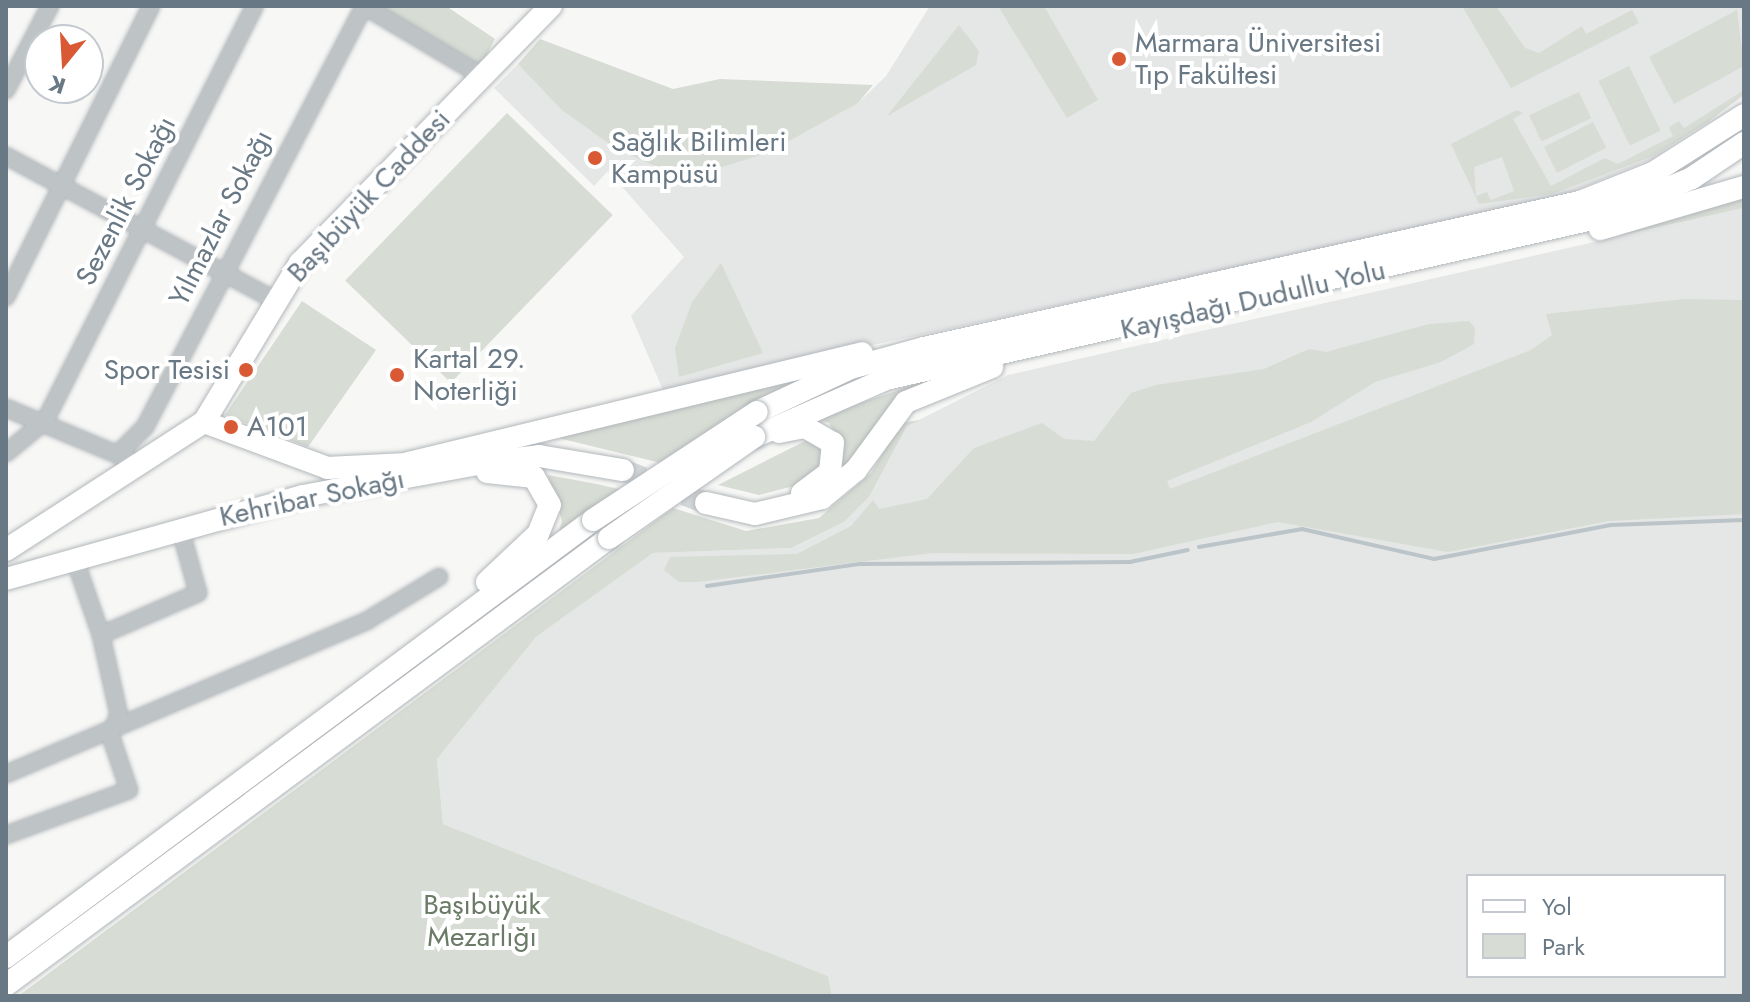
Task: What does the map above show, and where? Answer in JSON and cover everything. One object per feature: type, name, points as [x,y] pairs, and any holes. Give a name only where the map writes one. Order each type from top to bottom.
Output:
[{"type":"main road","name":"Başıbüyük Caddesi","points":[[6,550],[137,469],[204,422],[276,301],[326,234],[551,6]]},
{"type":"main road","name":"Kayışdağı Dudullu Yolu","points":[[448,621],[593,520],[757,412],[851,368],[1580,202],[1653,173],[1744,115]]},
{"type":"main road","name":"Kayışdağı Dudullu Yolu","points":[[754,437],[886,379],[1496,247],[1644,201],[1744,143]]},
{"type":"main road","points":[[1710,195],[1744,170]]},
{"type":"main road","points":[[1496,247],[1634,222],[1710,195],[1744,187]]},
{"type":"main road","points":[[411,470],[815,363],[1025,326]]},
{"type":"main road","points":[[6,985],[609,538],[754,437],[805,427],[826,435],[835,458],[830,472],[795,496],[749,501],[708,498],[755,514],[822,498],[856,470],[893,412],[929,388],[1093,335]]},
{"type":"main road","points":[[6,957],[448,621],[538,534],[550,505],[534,477],[347,470],[309,464],[204,422]]},
{"type":"main road","points":[[411,470],[555,444],[626,465]]},
{"type":"main road","points":[[303,496],[313,480],[309,464]]},
{"type":"main road","name":"Kehribar Sokağı","points":[[6,579],[180,528],[411,470]]},
{"type":"street","points":[[6,90],[50,6]]},
{"type":"street","points":[[6,297],[151,6]]},
{"type":"street","name":"Sezenlik Sokağı","points":[[45,421],[140,224],[255,6]]},
{"type":"street","points":[[364,6],[488,70]]},
{"type":"street","name":"Yılmazlar Sokağı","points":[[121,451],[145,427],[221,271],[364,6]]},
{"type":"street","points":[[6,156],[140,224],[276,301]]},
{"type":"street","points":[[6,408],[121,451],[137,469]]},
{"type":"street","points":[[6,453],[45,421]]},
{"type":"street","points":[[101,635],[198,593],[180,528]]},
{"type":"street","points":[[6,835],[129,790],[110,734],[119,715],[101,635],[75,560]]},
{"type":"street","points":[[6,774],[110,734],[368,620],[439,577]]},
{"type":"shaded area","points":[[930,6],[1744,6],[1744,96],[1654,158],[1554,199],[663,390],[631,316],[684,257],[608,171],[594,186],[494,88],[518,64],[615,148],[683,179],[858,103],[886,76]]},
{"type":"shaded area","points":[[1744,208],[1744,996],[832,996],[828,976],[443,824],[437,759],[536,637],[653,553],[793,548],[844,522],[869,497],[907,426],[1008,375]]},
{"type":"green space","points":[[372,6],[446,6],[495,39],[480,67]]},
{"type":"green space","points":[[998,6],[1044,6],[1098,100],[1067,118]]},
{"type":"green space","points":[[1462,6],[1496,6],[1525,48],[1539,53],[1582,26],[1586,34],[1632,10],[1639,23],[1511,88]]},
{"type":"green space","points":[[1737,10],[1744,66],[1674,104],[1649,57]]},
{"type":"green space","points":[[959,25],[979,51],[976,65],[887,116]]},
{"type":"green space","points":[[540,39],[673,89],[720,79],[873,85],[858,103],[767,153],[683,179],[615,148],[562,110],[518,64]]},
{"type":"green space","points":[[1629,66],[1661,131],[1630,146],[1598,81]]},
{"type":"green space","points":[[1744,90],[1744,94],[1707,123],[1653,156],[1552,194],[1479,204],[1451,144],[1517,110],[1523,113],[1513,119],[1551,186],[1605,158],[1618,164],[1673,136],[1669,127],[1679,121],[1684,128]],"holes":[[[1502,157],[1514,191],[1491,200],[1487,192],[1476,196],[1474,167]]]},
{"type":"green space","points":[[1579,92],[1591,118],[1541,142],[1529,115]]},
{"type":"green space","points":[[507,113],[613,215],[451,383],[345,281]]},
{"type":"green space","points":[[1593,122],[1606,148],[1557,173],[1544,147]]},
{"type":"green space","points":[[1744,196],[1744,208],[1615,237],[1630,230]]},
{"type":"green space","points":[[721,263],[763,353],[679,377],[675,348],[692,302]]},
{"type":"green space","points":[[1685,299],[1744,300],[1744,514],[1609,521],[1448,552],[1278,522],[1133,554],[932,553],[697,582],[679,582],[664,570],[670,557],[797,554],[851,526],[873,500],[879,509],[927,499],[974,448],[1042,423],[1064,439],[1094,441],[1131,393],[1156,385],[1264,369],[1309,349],[1326,352],[1429,324],[1469,321],[1475,328],[1474,344],[1441,362],[1375,382],[1311,422],[1167,481],[1170,489],[1531,350],[1552,335],[1546,314]]},
{"type":"green space","points":[[302,301],[376,350],[308,447],[225,415]]},
{"type":"green space","points":[[825,369],[661,463],[550,436]]},
{"type":"green space","points":[[923,382],[893,403],[833,484],[840,445],[829,423],[815,418]]},
{"type":"green space","name":"Başıbüyük Mezarlığı","points":[[920,420],[907,426],[869,497],[844,522],[792,548],[653,553],[536,637],[437,759],[443,824],[828,976],[832,996],[21,994],[673,508],[746,531],[819,518],[871,473],[901,423]]},
{"type":"green space","points":[[811,438],[828,461],[813,481],[759,495],[718,485]]},
{"type":"green space","points":[[548,475],[626,491],[558,535],[562,521]]},
{"type":"waterway","points":[[1199,547],[1302,529],[1434,559],[1611,525],[1744,520]]},
{"type":"waterway","points":[[707,586],[860,564],[1130,562],[1188,550]]},
{"type":"tunnel","points":[[623,470],[706,503]]},
{"type":"place","name":"Marmara Üniversitesi Tıp Fakültesi","points":[[1119,59]]},
{"type":"place","name":"Sağlık Bilimleri Kampüsü","points":[[595,158]]},
{"type":"place","name":"Spor Tesisi","points":[[246,370]]},
{"type":"place","name":"Kartal 29. Noterliği","points":[[397,375]]},
{"type":"place","name":"A101","points":[[231,427]]}]
